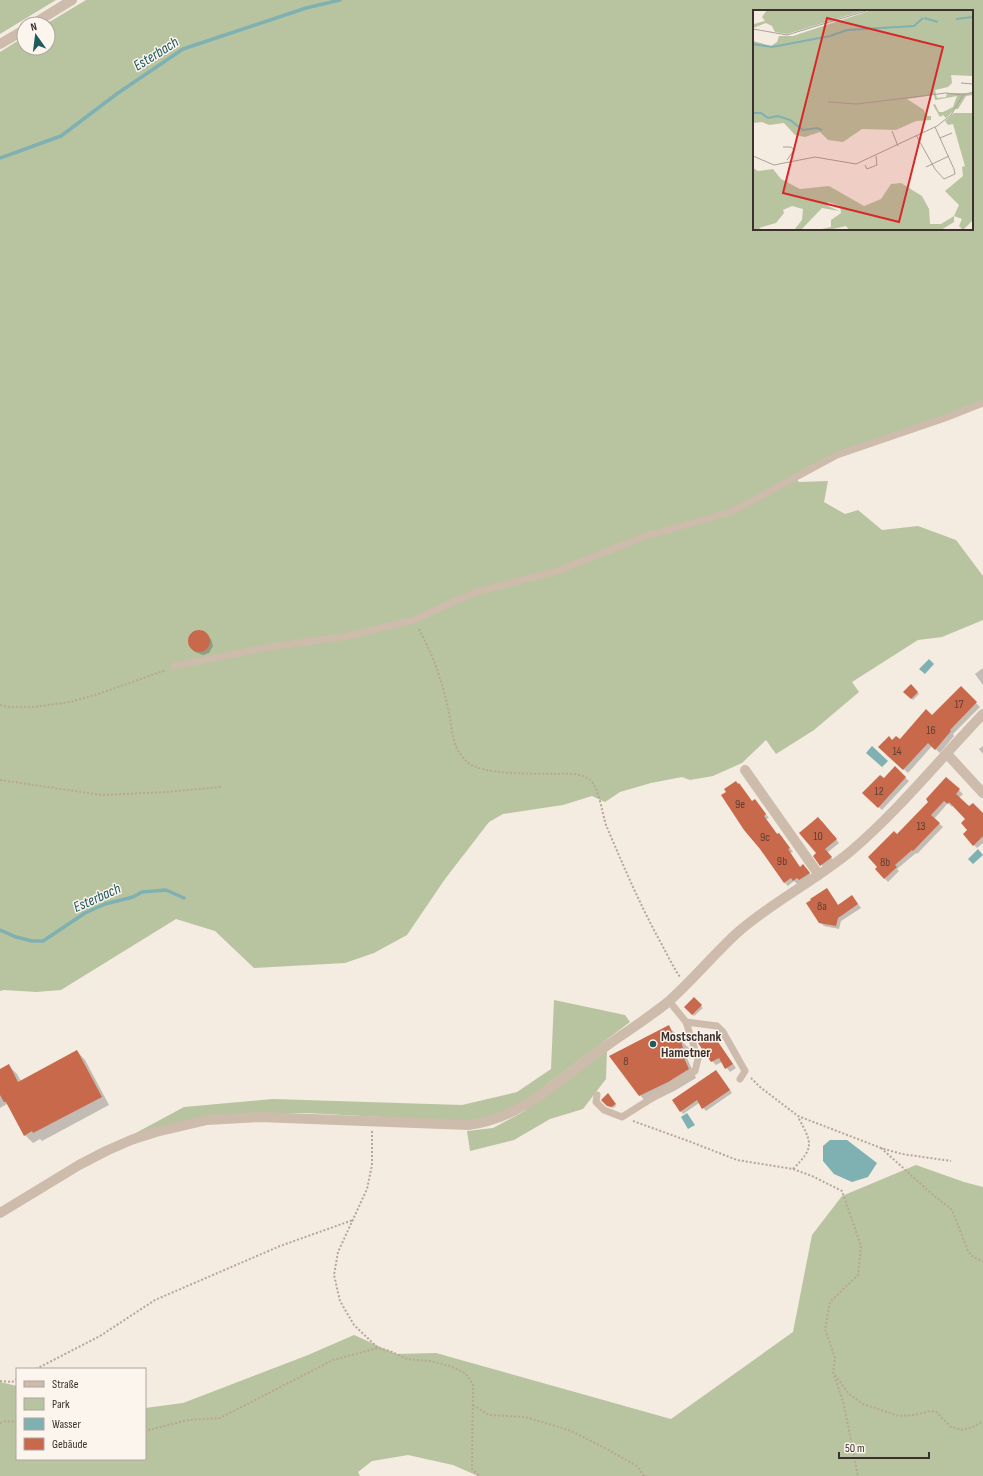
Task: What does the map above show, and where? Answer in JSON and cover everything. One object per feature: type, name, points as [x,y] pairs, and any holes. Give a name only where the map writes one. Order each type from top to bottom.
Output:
[{"type":"street","points":[[46,16],[72,0]]},
{"type":"street","points":[[0,44],[16,35]]},
{"type":"street","points":[[0,1213],[79,1165],[106,1151],[131,1140],[181,1125],[207,1120],[259,1117],[468,1125],[485,1123],[506,1116],[542,1095],[668,1001],[717,952],[757,916],[819,875],[849,853],[902,803],[983,714]]},
{"type":"street","points":[[947,754],[983,793]]},
{"type":"street","points":[[745,770],[819,875]]},
{"type":"lane","points":[[174,666],[270,647],[348,636],[414,620],[483,590],[557,571],[646,536],[731,512],[837,455],[945,418],[983,403]]},
{"type":"lane","points":[[598,1095],[596,1102],[604,1110],[622,1117],[695,1071],[698,1059],[686,1022],[668,1001]]},
{"type":"lane","points":[[686,1022],[717,1026],[723,1032],[745,1071],[740,1079]]},
{"type":"path","points":[[414,620],[435,664],[440,679],[448,709],[454,744],[460,755],[468,763],[482,769],[505,772],[571,774],[583,776],[590,780],[594,786],[603,816],[626,873],[651,925],[677,972],[686,984]]},
{"type":"path","points":[[0,705],[10,707],[34,707],[70,702],[98,694],[174,666]]},
{"type":"path","points":[[0,780],[102,795],[166,792],[221,787]]},
{"type":"path","points":[[745,1071],[760,1088],[798,1116],[881,1148],[902,1154],[951,1161]]},
{"type":"path","points":[[793,1169],[806,1156],[809,1147],[807,1134],[798,1116]]},
{"type":"path","points":[[622,1117],[737,1160],[793,1169],[812,1176],[842,1191],[861,1246],[858,1275],[830,1302],[825,1329],[835,1358],[833,1372],[844,1405],[858,1476]]},
{"type":"path","points":[[372,1122],[372,1165],[367,1189],[338,1252],[334,1275],[340,1301],[350,1319],[378,1348]]},
{"type":"path","points":[[881,1148],[952,1210],[968,1251],[972,1256],[983,1262]]},
{"type":"path","points":[[38,1368],[100,1336],[154,1300],[280,1246],[353,1220]]},
{"type":"path","points":[[146,1432],[188,1420],[220,1418],[333,1360],[378,1348],[390,1351],[407,1359],[430,1361],[450,1366],[465,1373],[473,1384],[472,1469],[479,1476]]},
{"type":"path","points":[[833,1372],[849,1394],[863,1404],[899,1416],[914,1415],[931,1411],[936,1412],[951,1427],[963,1430],[973,1427],[983,1421]]},
{"type":"path","points":[[0,1381],[12,1382],[16,1380]]},
{"type":"path","points":[[473,1405],[489,1415],[525,1417],[569,1430],[637,1466],[644,1476]]},
{"type":"path","points":[[0,1423],[6,1421],[16,1422]]},
{"type":"green space","points":[[0,0],[56,0],[30,16],[16,16],[16,24],[0,34]]},
{"type":"green space","points":[[86,0],[983,0],[983,403],[847,451],[794,476],[799,482],[828,481],[824,502],[845,514],[858,510],[882,530],[918,526],[956,540],[983,576],[983,620],[942,637],[918,640],[852,682],[859,692],[814,730],[776,754],[766,740],[742,763],[713,776],[690,780],[682,777],[651,783],[620,792],[605,802],[592,796],[563,805],[503,814],[489,822],[445,879],[407,935],[374,953],[345,963],[254,968],[215,931],[176,919],[61,990],[36,992],[0,991],[0,52],[16,42],[16,56],[56,56],[56,18]]},
{"type":"green space","points":[[554,1000],[625,1015],[630,1022],[521,1104],[487,1119],[457,1121],[306,1113],[236,1114],[132,1135],[184,1107],[273,1099],[462,1105],[517,1092],[551,1069]]},
{"type":"green space","points":[[607,1050],[606,1079],[583,1109],[550,1119],[514,1140],[470,1151],[467,1131],[493,1128],[523,1112]]},
{"type":"green space","points":[[916,1165],[983,1187],[983,1476],[478,1476],[453,1465],[408,1455],[372,1461],[358,1472],[360,1476],[0,1476],[0,1382],[16,1386],[16,1460],[146,1460],[146,1408],[183,1403],[308,1355],[354,1335],[396,1354],[436,1353],[671,1419],[793,1332],[812,1235],[842,1196]]},
{"type":"water","points":[[929,659],[934,664],[925,674],[919,669]]},
{"type":"water","points":[[872,746],[888,761],[882,767],[866,753]]},
{"type":"water","points":[[978,849],[983,855],[973,864],[968,859]]},
{"type":"water","points":[[687,1113],[695,1125],[688,1129],[681,1117]]},
{"type":"water","points":[[830,1140],[847,1140],[877,1163],[868,1177],[852,1182],[834,1174],[823,1161],[823,1146]]},
{"type":"building","points":[[199,630],[203,631],[209,637],[209,645],[203,651],[199,652],[195,651],[189,645],[188,641],[189,637],[195,631]]},
{"type":"building","points":[[911,684],[918,692],[911,699],[903,692]]},
{"type":"building","points":[[961,686],[977,702],[950,730],[951,731],[935,750],[928,743],[903,770],[878,747],[889,736],[892,740],[896,736],[900,739],[926,709],[932,715]]},
{"type":"building","points":[[895,766],[906,777],[878,808],[862,793],[880,775],[884,778]]},
{"type":"building","points":[[946,777],[960,789],[956,794],[969,806],[973,803],[983,813],[983,836],[973,846],[963,834],[967,830],[961,823],[965,819],[949,802],[948,804],[944,801],[931,815],[940,823],[913,851],[912,850],[895,865],[897,867],[884,879],[875,869],[877,867],[868,857],[894,831],[897,834],[928,802],[926,799]]},
{"type":"building","points":[[736,781],[752,801],[755,799],[766,814],[764,816],[777,834],[779,833],[790,848],[788,849],[800,867],[803,864],[810,873],[799,880],[797,878],[793,881],[791,878],[784,883],[760,849],[744,830],[721,795],[726,792],[724,789]]},
{"type":"building","points":[[818,817],[837,839],[825,849],[832,857],[820,866],[813,856],[816,853],[799,833]]},
{"type":"building","points":[[827,888],[838,905],[852,895],[858,904],[838,918],[836,926],[819,923],[806,903]]},
{"type":"building","points":[[694,997],[702,1005],[692,1015],[684,1007]]},
{"type":"building","points":[[669,1025],[675,1039],[680,1038],[683,1048],[680,1049],[689,1069],[668,1082],[639,1096],[609,1056]]},
{"type":"building","points":[[712,1033],[733,1064],[725,1069],[719,1058],[711,1062],[698,1043]]},
{"type":"building","points":[[77,1050],[102,1097],[33,1133],[32,1131],[24,1136],[6,1102],[4,1102],[0,1095],[0,1069],[9,1064],[18,1082]]},
{"type":"building","points":[[716,1070],[730,1090],[702,1109],[697,1100],[680,1112],[672,1100]]},
{"type":"building","points":[[608,1093],[616,1104],[611,1107],[607,1106],[601,1100]]},
{"type":"waterway","name":"Esterbach","points":[[0,158],[61,136],[118,93],[183,49],[306,8],[340,0]]},
{"type":"waterway","name":"Esterbach","points":[[0,930],[16,937],[32,941],[43,941],[85,913],[105,904],[133,897],[142,892],[166,890],[184,898]]},
{"type":"place","name":"Mostschank Hametner","points":[[653,1044]]}]
